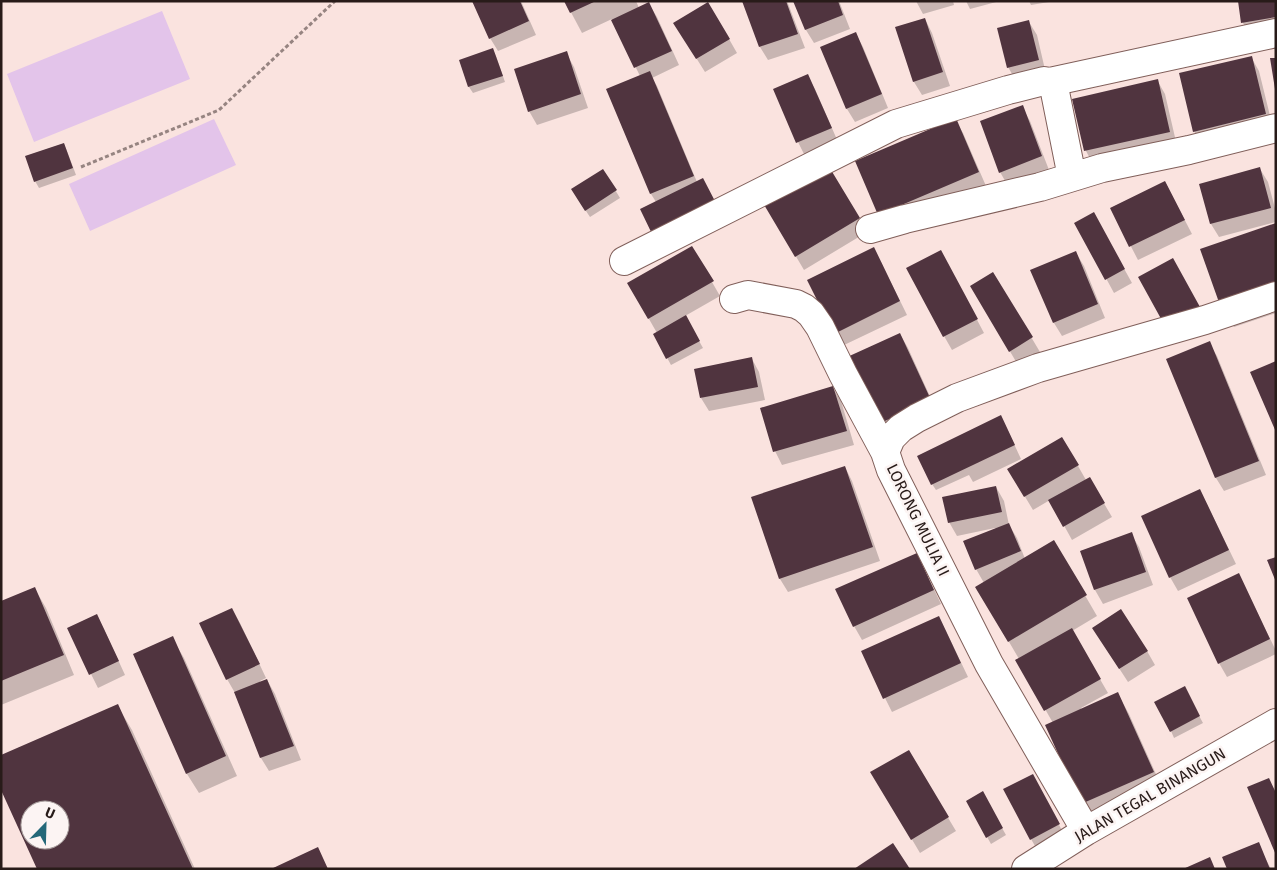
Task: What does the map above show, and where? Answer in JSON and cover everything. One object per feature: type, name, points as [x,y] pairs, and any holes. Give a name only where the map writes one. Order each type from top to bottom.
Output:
[{"type":"street","points":[[624,260],[896,124],[1044,81],[1050,82],[1276,33]]},
{"type":"street","points":[[1050,82],[1056,94],[1072,177]]},
{"type":"street","points":[[870,229],[1040,187],[1102,168],[1189,150],[1276,128]]},
{"type":"street","points":[[734,299],[748,295],[796,304],[811,314],[820,326],[843,374],[885,452]]},
{"type":"street","name":"LORONG MULIA II","points":[[1086,831],[989,664],[891,470],[885,452],[891,438],[901,428],[957,398],[1038,368],[1205,320],[1276,296]]},
{"type":"street","name":"JALAN TEGAL BINANGUN","points":[[1026,869],[1086,831],[1276,723]]},
{"type":"path","points":[[81,167],[218,110],[335,1]]},
{"type":"shaded area","points":[[162,11],[190,79],[34,142],[7,74]]},
{"type":"shaded area","points":[[214,119],[236,165],[90,231],[69,184]]},
{"type":"building","points":[[472,1],[520,1],[529,21],[489,39]]},
{"type":"building","points":[[564,1],[596,1],[570,13]]},
{"type":"building","points":[[742,1],[786,1],[798,34],[759,47]]},
{"type":"building","points":[[793,1],[838,1],[843,15],[805,30]]},
{"type":"building","points":[[1238,1],[1276,1],[1276,17],[1241,23]]},
{"type":"building","points":[[649,2],[672,51],[634,68],[611,20]]},
{"type":"building","points":[[708,2],[730,39],[696,59],[673,23]]},
{"type":"building","points":[[925,18],[943,72],[913,82],[895,27]]},
{"type":"building","points":[[1029,20],[1039,60],[1007,68],[997,28]]},
{"type":"building","points":[[856,32],[882,94],[846,109],[820,47]]},
{"type":"building","points":[[493,48],[503,76],[468,87],[459,60]]},
{"type":"building","points":[[567,51],[581,94],[528,112],[514,69]]},
{"type":"building","points":[[1252,56],[1266,114],[1193,132],[1179,73]]},
{"type":"building","points":[[1270,58],[1276,58],[1276,89],[1275,89]]},
{"type":"building","points":[[650,71],[694,176],[650,194],[606,89]]},
{"type":"building","points":[[808,74],[832,128],[796,143],[773,89]]},
{"type":"building","points":[[1158,79],[1170,132],[1084,151],[1072,99]]},
{"type":"building","points":[[1023,105],[1042,156],[999,173],[980,121]]},
{"type":"building","points":[[956,118],[979,172],[878,215],[855,161]]},
{"type":"building","points":[[64,143],[73,168],[34,182],[25,156]]},
{"type":"building","points":[[828,165],[860,218],[795,257],[763,203]]},
{"type":"building","points":[[1260,167],[1271,208],[1210,224],[1199,184]]},
{"type":"building","points":[[603,169],[617,190],[585,211],[571,189]]},
{"type":"building","points":[[703,178],[718,207],[654,238],[640,209]]},
{"type":"building","points":[[1165,181],[1185,220],[1129,247],[1110,208]]},
{"type":"building","points":[[1094,212],[1125,269],[1105,280],[1074,223]]},
{"type":"building","points":[[1276,223],[1276,289],[1221,308],[1200,249]]},
{"type":"building","points":[[692,246],[714,281],[648,319],[627,283]]},
{"type":"building","points":[[874,247],[900,301],[834,334],[807,280]]},
{"type":"building","points":[[941,250],[978,319],[943,337],[906,268]]},
{"type":"building","points":[[1076,251],[1098,304],[1053,323],[1030,270]]},
{"type":"building","points":[[1173,258],[1200,307],[1165,326],[1138,277]]},
{"type":"building","points":[[993,272],[1033,337],[1009,352],[970,286]]},
{"type":"building","points":[[686,315],[700,341],[666,359],[653,334]]},
{"type":"building","points":[[900,333],[931,400],[876,425],[845,358]]},
{"type":"building","points":[[1210,341],[1259,461],[1215,478],[1166,359]]},
{"type":"building","points":[[752,357],[758,387],[700,398],[694,369]]},
{"type":"building","points":[[1276,361],[1276,432],[1250,372]]},
{"type":"building","points":[[833,386],[847,431],[773,452],[760,408]]},
{"type":"building","points":[[1001,415],[1015,445],[931,485],[917,456]]},
{"type":"building","points":[[1062,437],[1079,465],[1024,497],[1007,469]]},
{"type":"building","points":[[845,466],[873,547],[779,579],[751,497]]},
{"type":"building","points":[[1090,477],[1105,503],[1063,527],[1048,500]]},
{"type":"building","points":[[996,486],[1002,512],[948,523],[942,497]]},
{"type":"building","points":[[1200,489],[1229,550],[1169,578],[1141,516]]},
{"type":"building","points":[[1009,523],[1021,551],[975,570],[963,541]]},
{"type":"building","points":[[1132,532],[1146,572],[1094,590],[1080,551]]},
{"type":"building","points":[[1054,540],[1087,595],[1008,642],[975,587]]},
{"type":"building","points":[[917,553],[934,590],[853,627],[835,589]]},
{"type":"building","points":[[1276,557],[1276,582],[1267,560]]},
{"type":"building","points":[[1239,573],[1270,639],[1218,664],[1187,598]]},
{"type":"building","points":[[35,587],[64,655],[1,681],[1,601]]},
{"type":"building","points":[[232,608],[260,664],[226,680],[199,623]]},
{"type":"building","points":[[1121,609],[1148,651],[1119,669],[1092,628]]},
{"type":"building","points":[[97,614],[119,661],[89,675],[67,628]]},
{"type":"building","points":[[939,616],[961,663],[883,699],[861,651]]},
{"type":"building","points":[[1072,628],[1101,679],[1044,711],[1015,660]]},
{"type":"building","points":[[173,636],[226,756],[186,774],[133,654]]},
{"type":"building","points":[[267,679],[294,746],[260,758],[234,692]]},
{"type":"building","points":[[1185,686],[1200,716],[1170,732],[1154,702]]},
{"type":"building","points":[[1118,692],[1154,772],[1081,804],[1045,725]]},
{"type":"building","points":[[118,704],[193,869],[37,869],[28,850],[70,850],[70,800],[20,800],[20,832],[1,790],[1,755]]},
{"type":"building","points":[[909,750],[949,817],[911,840],[870,772]]},
{"type":"building","points":[[1033,774],[1060,824],[1030,840],[1003,789]]},
{"type":"building","points":[[1269,778],[1276,793],[1276,855],[1247,787]]},
{"type":"building","points":[[983,791],[1003,828],[986,838],[966,801]]},
{"type":"building","points":[[1259,842],[1270,869],[1227,869],[1222,857]]},
{"type":"building","points":[[893,843],[910,869],[854,869]]},
{"type":"building","points":[[318,847],[328,869],[271,869]]},
{"type":"building","points":[[1210,857],[1215,869],[1183,869]]}]
